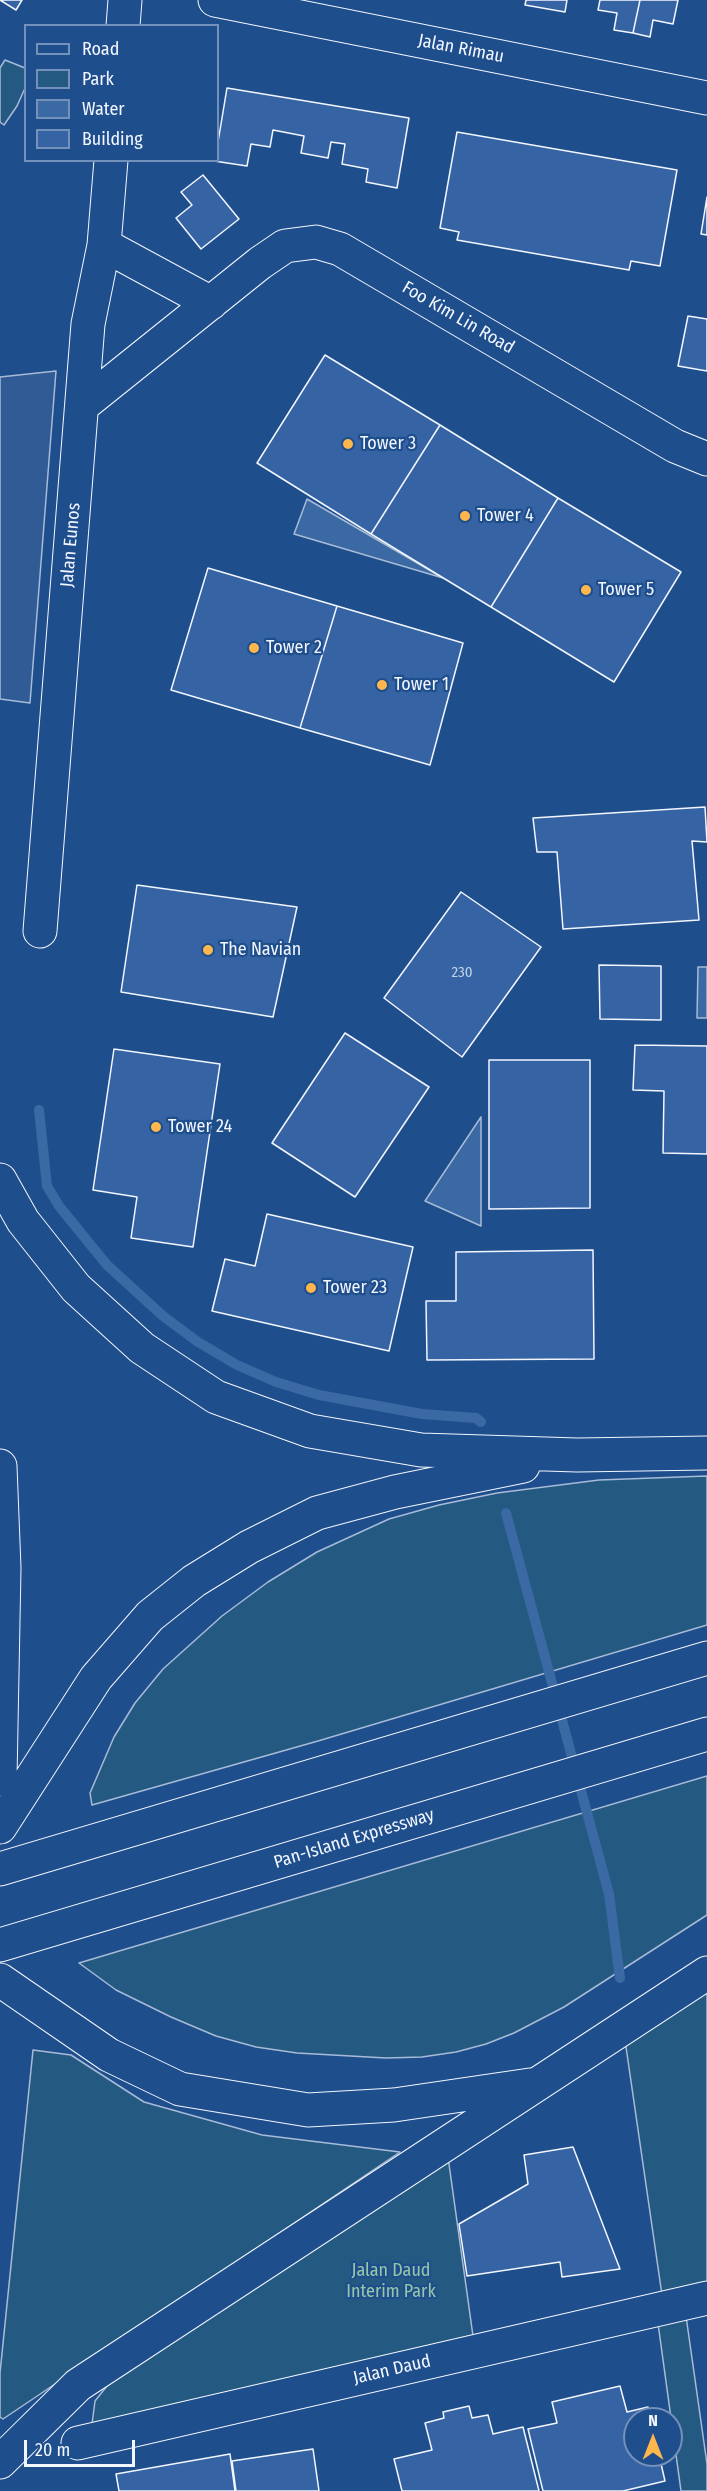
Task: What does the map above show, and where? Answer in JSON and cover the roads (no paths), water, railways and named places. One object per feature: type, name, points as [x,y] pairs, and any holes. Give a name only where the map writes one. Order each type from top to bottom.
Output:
[{"type":"main road","points":[[123,24],[125,0]]},
{"type":"main road","name":"Jalan Rimau","points":[[215,0],[707,98]]},
{"type":"main road","name":"Jalan Eunos","points":[[40,931],[88,324],[104,245],[111,162]]},
{"type":"main road","name":"Foo Kim Lin Road","points":[[83,405],[285,246],[316,242],[340,249],[675,446],[707,459]]},
{"type":"main road","points":[[104,245],[211,303]]},
{"type":"main road","points":[[0,1180],[23,1221],[76,1288],[142,1348],[216,1396],[310,1431],[421,1450],[578,1455],[707,1453]]},
{"type":"main road","points":[[0,1827],[96,1678],[150,1616],[194,1581],[249,1547],[317,1513],[395,1492],[578,1455]]},
{"type":"main road","points":[[0,1466],[4,1568],[0,1779]]},
{"type":"main road","points":[[0,1869],[707,1658]]},
{"type":"main road","name":"Pan-Island Expressway","points":[[0,1945],[707,1734]]},
{"type":"main road","points":[[0,2462],[78,2385],[707,1973]]},
{"type":"main road","points":[[0,1980],[109,2055],[180,2089],[308,2110],[394,2105],[540,2083]]},
{"type":"main road","name":"Jalan Daud","points":[[78,2443],[707,2298]]},
{"type":"water","points":[[307,499],[443,578],[294,534]]},
{"type":"water","points":[[698,967],[707,967],[707,1018],[697,1018]]},
{"type":"water","points":[[481,1117],[481,1226],[425,1201]]},
{"type":"waterway","points":[[39,1110],[47,1186],[59,1206],[107,1265],[163,1316],[198,1342],[237,1365],[276,1382],[319,1395],[422,1414],[476,1418],[481,1422]]},
{"type":"waterway","points":[[506,1513],[609,1894],[620,1978]]},
{"type":"place","name":"Tower 3","points":[[348,444]]},
{"type":"place","name":"Tower 4","points":[[465,516]]},
{"type":"place","name":"Tower 5","points":[[586,590]]},
{"type":"place","name":"Tower 2","points":[[254,648]]},
{"type":"place","name":"Tower 1","points":[[382,685]]},
{"type":"place","name":"The Navian","points":[[208,950]]},
{"type":"place","name":"Tower 24","points":[[156,1127]]},
{"type":"place","name":"Tower 23","points":[[311,1288]]},
{"type":"park label","name":"Jalan Daud Interim Park","points":[[391,2281]]}]
